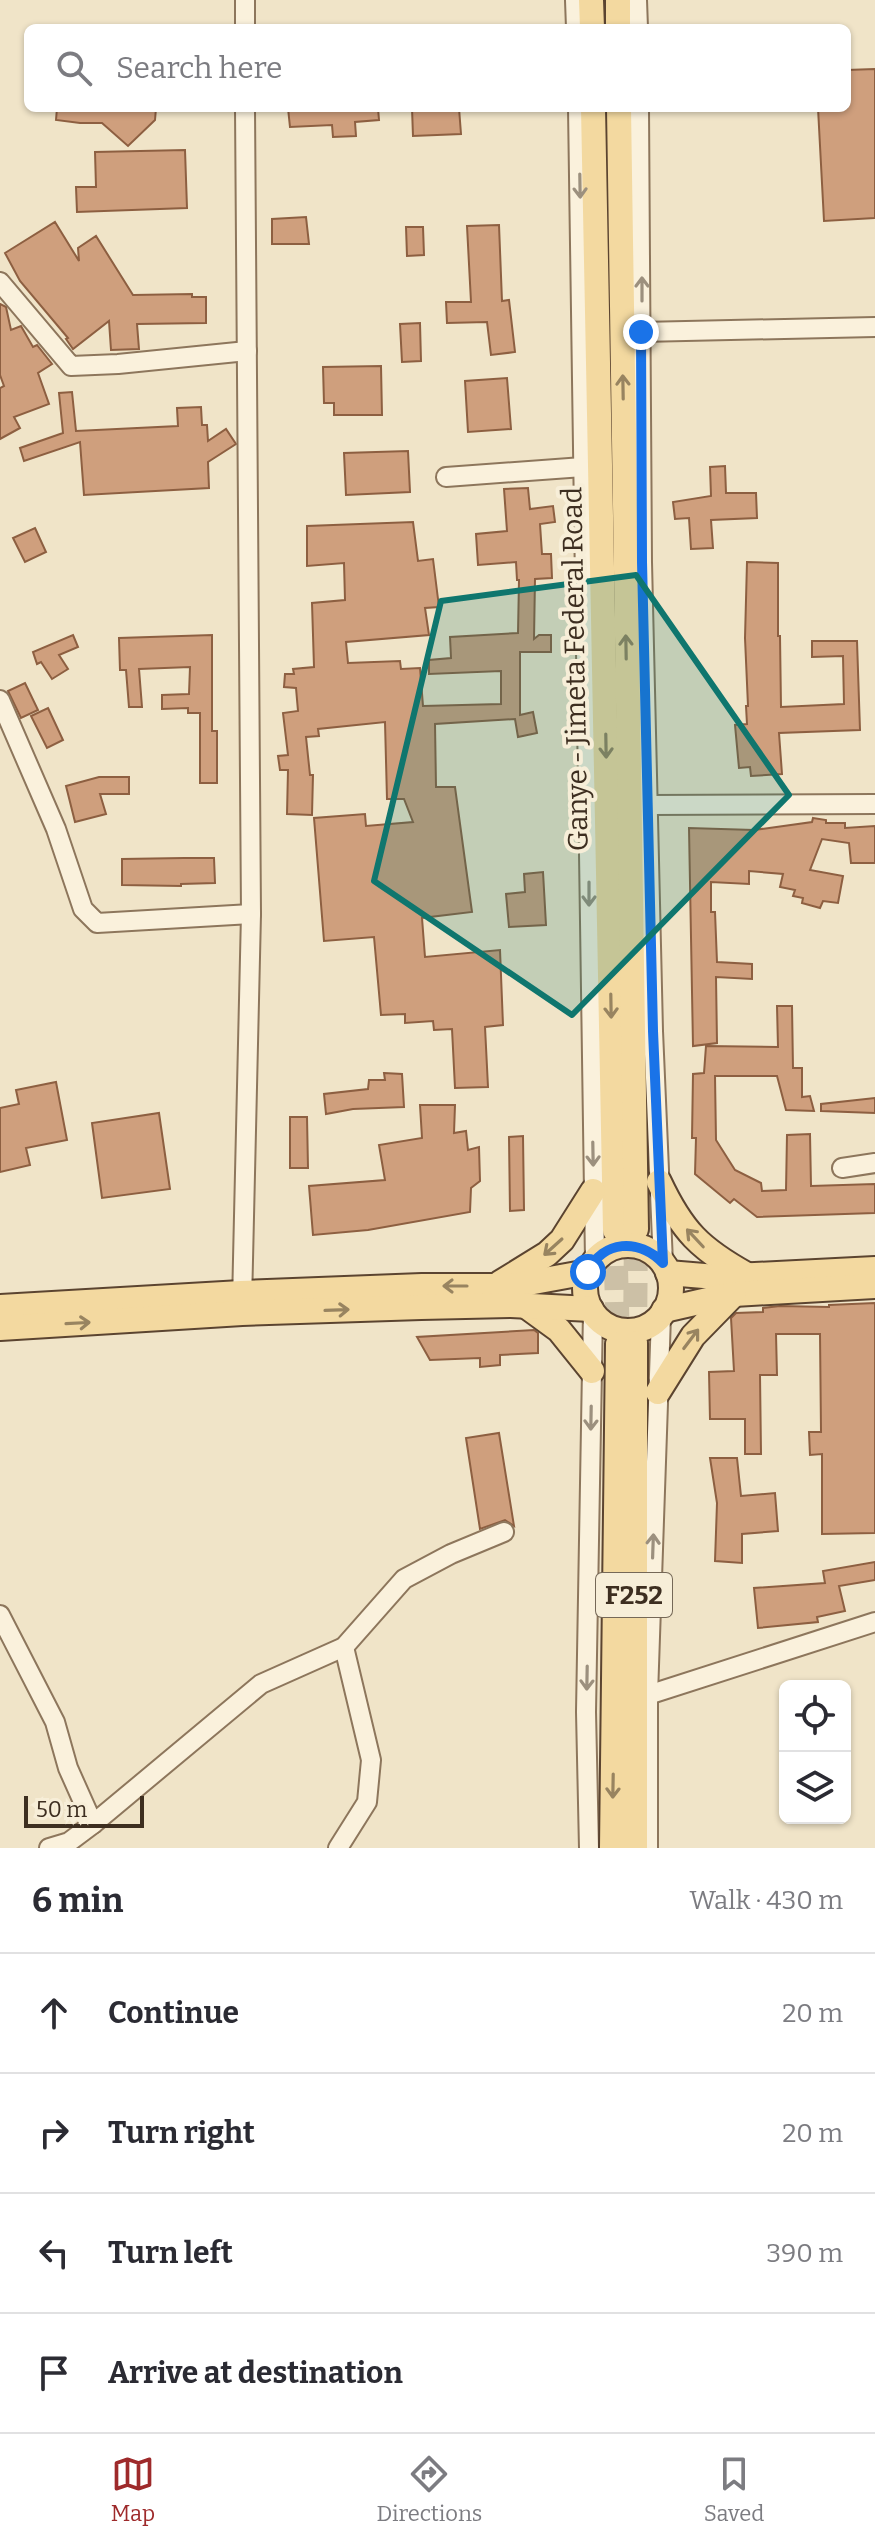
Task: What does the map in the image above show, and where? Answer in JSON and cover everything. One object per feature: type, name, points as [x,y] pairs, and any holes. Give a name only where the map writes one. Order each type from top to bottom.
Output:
[{"type":"main road","points":[[591,0],[592,24]]},
{"type":"main road","points":[[618,0],[618,24]]},
{"type":"main road","name":"Ganye - Jimeta Federal Road","points":[[593,112],[625,1229],[619,112]]},
{"type":"main road","points":[[659,1182],[674,1213],[695,1239],[742,1285]]},
{"type":"main road","points":[[497,1286],[547,1254],[562,1240],[593,1191]]},
{"type":"main road","points":[[0,1328],[422,1286],[531,1284],[591,1266],[613,1247],[635,1245],[646,1249],[665,1268],[742,1285],[875,1286]]},
{"type":"main road","points":[[591,1266],[585,1291],[592,1311],[610,1327],[632,1331],[643,1328],[662,1313],[742,1285],[875,1269]]},
{"type":"main road","points":[[662,1313],[670,1295],[665,1268]]},
{"type":"main road","points":[[658,1392],[693,1336],[742,1285]]},
{"type":"main road","points":[[0,1307],[242,1303],[524,1305],[592,1311]]},
{"type":"main road","points":[[524,1305],[559,1330],[592,1371]]},
{"type":"main road","name":"F252","points":[[612,1848],[626,1343],[635,1848]]},
{"type":"street","points":[[245,0],[245,24]]},
{"type":"street","points":[[575,0],[576,24]]},
{"type":"street","points":[[637,0],[638,24]]},
{"type":"street","points":[[242,1303],[251,914],[245,112]]},
{"type":"street","points":[[578,112],[593,1191],[591,1266]]},
{"type":"street","points":[[639,112],[642,562],[653,1031],[665,1268]]},
{"type":"street","points":[[0,282],[71,366],[247,351]]},
{"type":"street","points":[[641,332],[875,327]]},
{"type":"street","points":[[446,477],[583,467]]},
{"type":"street","points":[[0,700],[56,829],[83,909],[97,923],[251,914]]},
{"type":"street","points":[[650,805],[875,804]]},
{"type":"street","points":[[842,1168],[875,1163]]},
{"type":"street","points":[[589,1848],[586,1712],[592,1311]]},
{"type":"street","points":[[648,1848],[648,1695],[662,1313]]},
{"type":"street","points":[[49,1848],[77,1845],[93,1824],[261,1684],[344,1647],[404,1579],[451,1554],[504,1532]]},
{"type":"street","points":[[0,1615],[55,1722],[68,1768],[93,1824]]},
{"type":"street","points":[[648,1695],[875,1622]]},
{"type":"street","points":[[338,1848],[367,1802],[371,1760],[344,1647]]},
{"type":"highlighted area","points":[[636,575],[789,795],[572,1015],[374,881],[441,601]]},
{"type":"building","points":[[875,69],[875,218],[824,221],[818,112],[851,112],[851,70]]},
{"type":"building","points":[[57,112],[156,112],[155,120],[128,146],[102,123],[56,120]]},
{"type":"building","points":[[288,112],[378,112],[379,120],[355,122],[356,136],[333,137],[332,125],[290,127]]},
{"type":"building","points":[[412,112],[459,112],[461,134],[413,136]]},
{"type":"building","points":[[185,150],[187,208],[77,212],[76,187],[96,187],[95,152]]},
{"type":"building","points":[[306,217],[309,244],[272,244],[272,219]]},
{"type":"building","points":[[55,222],[79,261],[78,248],[96,236],[133,295],[192,294],[192,297],[206,297],[206,323],[137,324],[139,349],[111,350],[109,321],[73,349],[68,338],[20,281],[5,253]]},
{"type":"building","points":[[499,225],[502,301],[509,300],[515,352],[491,355],[487,322],[447,323],[446,302],[471,302],[467,226]]},
{"type":"building","points":[[406,227],[423,227],[424,255],[407,256]]},
{"type":"building","points":[[0,304],[6,307],[11,330],[21,326],[33,347],[37,345],[52,364],[38,373],[49,404],[14,417],[20,428],[0,439],[0,388],[4,386],[0,375]]},
{"type":"building","points":[[420,323],[421,361],[402,362],[400,324]]},
{"type":"building","points":[[381,366],[382,415],[334,415],[334,403],[324,403],[323,367]]},
{"type":"building","points":[[507,378],[511,429],[468,432],[465,381]]},
{"type":"building","points":[[72,392],[76,431],[178,426],[177,408],[201,407],[202,425],[207,425],[208,441],[226,429],[236,444],[208,462],[209,488],[84,495],[80,442],[24,461],[20,448],[63,433],[59,393]]},
{"type":"building","points":[[408,451],[410,492],[346,495],[344,453]]},
{"type":"building","points":[[725,466],[726,493],[756,493],[757,518],[711,520],[713,548],[691,549],[689,518],[675,519],[673,502],[711,496],[710,467]]},
{"type":"building","points":[[528,488],[530,509],[553,506],[555,522],[540,524],[542,554],[551,554],[552,578],[535,579],[534,639],[539,635],[551,635],[551,652],[520,652],[520,715],[533,712],[537,733],[518,737],[515,719],[435,724],[436,787],[455,787],[472,912],[422,918],[425,957],[500,950],[503,1025],[485,1027],[488,1087],[455,1088],[452,1029],[434,1030],[433,1021],[405,1023],[405,1014],[381,1015],[374,937],[324,941],[314,818],[365,814],[366,826],[413,822],[404,799],[387,799],[385,722],[318,729],[319,736],[306,737],[310,775],[313,775],[312,815],[287,814],[288,770],[280,770],[278,756],[288,755],[283,713],[298,711],[296,688],[284,687],[285,674],[294,674],[293,669],[314,667],[312,603],[345,600],[344,563],[307,566],[307,526],[413,522],[418,561],[433,559],[439,607],[425,608],[429,635],[346,642],[348,663],[400,661],[401,669],[420,668],[423,706],[501,704],[501,671],[429,674],[429,660],[451,658],[450,637],[518,633],[519,580],[516,562],[478,565],[476,534],[507,531],[504,489]]},
{"type":"building","points":[[35,528],[46,552],[25,562],[13,538]]},
{"type":"building","points":[[747,562],[778,563],[781,707],[844,704],[843,656],[812,657],[812,641],[857,641],[860,730],[779,733],[782,774],[751,776],[750,767],[739,768],[735,725],[747,724],[748,706],[745,638]]},
{"type":"building","points":[[73,635],[78,647],[59,655],[68,669],[52,679],[41,662],[37,664],[33,652]]},
{"type":"building","points":[[212,635],[212,731],[217,731],[217,783],[200,783],[200,713],[188,713],[188,708],[162,709],[162,695],[189,694],[190,667],[139,669],[142,707],[129,707],[126,670],[120,670],[119,638]]},
{"type":"building","points":[[25,683],[38,710],[21,718],[8,691]]},
{"type":"building","points":[[48,708],[63,740],[47,748],[31,716]]},
{"type":"building","points":[[99,777],[129,777],[129,794],[100,794],[106,814],[75,822],[66,786]]},
{"type":"building","points":[[813,818],[826,820],[826,823],[845,823],[845,828],[875,826],[875,863],[851,863],[849,843],[822,839],[810,870],[843,876],[838,903],[823,901],[820,908],[802,903],[803,898],[793,896],[795,890],[780,887],[783,874],[749,871],[749,884],[711,882],[717,962],[752,964],[752,979],[716,977],[717,1043],[693,1046],[689,828],[754,830],[812,822]]},
{"type":"building","points":[[214,858],[215,883],[122,885],[122,859]]},
{"type":"building","points":[[543,872],[546,925],[509,927],[506,894],[525,892],[524,874]]},
{"type":"building","points":[[777,1006],[792,1006],[793,1068],[802,1068],[802,1097],[810,1096],[814,1111],[786,1110],[777,1076],[715,1076],[716,1140],[735,1170],[761,1183],[762,1191],[786,1190],[787,1135],[810,1134],[811,1186],[875,1184],[875,1213],[757,1217],[734,1199],[730,1203],[695,1174],[693,1074],[704,1073],[706,1046],[778,1047]]},
{"type":"building","points":[[384,1073],[402,1074],[404,1107],[353,1109],[326,1114],[324,1094],[368,1089],[369,1080],[385,1080]]},
{"type":"building","points":[[56,1082],[67,1140],[26,1148],[30,1165],[0,1172],[0,1108],[19,1104],[16,1090]]},
{"type":"building","points":[[875,1098],[875,1113],[821,1111],[821,1104]]},
{"type":"building","points":[[420,1105],[455,1105],[454,1133],[466,1131],[468,1150],[479,1147],[480,1181],[471,1188],[470,1212],[368,1230],[313,1235],[309,1186],[385,1180],[379,1145],[422,1138]]},
{"type":"building","points":[[159,1113],[170,1189],[102,1198],[92,1123]]},
{"type":"building","points":[[290,1117],[307,1117],[308,1168],[290,1168]]},
{"type":"building","points":[[523,1136],[524,1210],[510,1211],[509,1137]]},
{"type":"building","points":[[875,1303],[875,1533],[822,1534],[822,1454],[810,1455],[809,1432],[821,1432],[820,1334],[776,1334],[777,1375],[760,1375],[761,1454],[745,1454],[745,1419],[710,1419],[709,1372],[734,1371],[731,1318],[736,1313],[763,1312],[763,1308],[780,1306],[829,1307]]},
{"type":"building","points":[[534,1330],[538,1333],[538,1353],[500,1355],[500,1365],[480,1367],[480,1358],[430,1360],[417,1337]]},
{"type":"building","points":[[499,1433],[514,1526],[505,1520],[480,1529],[466,1438]]},
{"type":"building","points":[[710,1458],[737,1458],[741,1496],[775,1493],[778,1531],[742,1534],[742,1563],[715,1561],[717,1503]]},
{"type":"building","points":[[875,1562],[875,1580],[839,1586],[845,1611],[817,1617],[818,1622],[758,1628],[754,1588],[825,1583],[823,1571]]},
{"type":"tunnel","points":[[635,1343],[636,1229]]},
{"type":"tunnel","points":[[615,1230],[618,1344]]},
{"type":"route","points":[[588,1272],[603,1252],[624,1245],[646,1249],[663,1263],[653,1031],[642,562],[641,332]]}]
